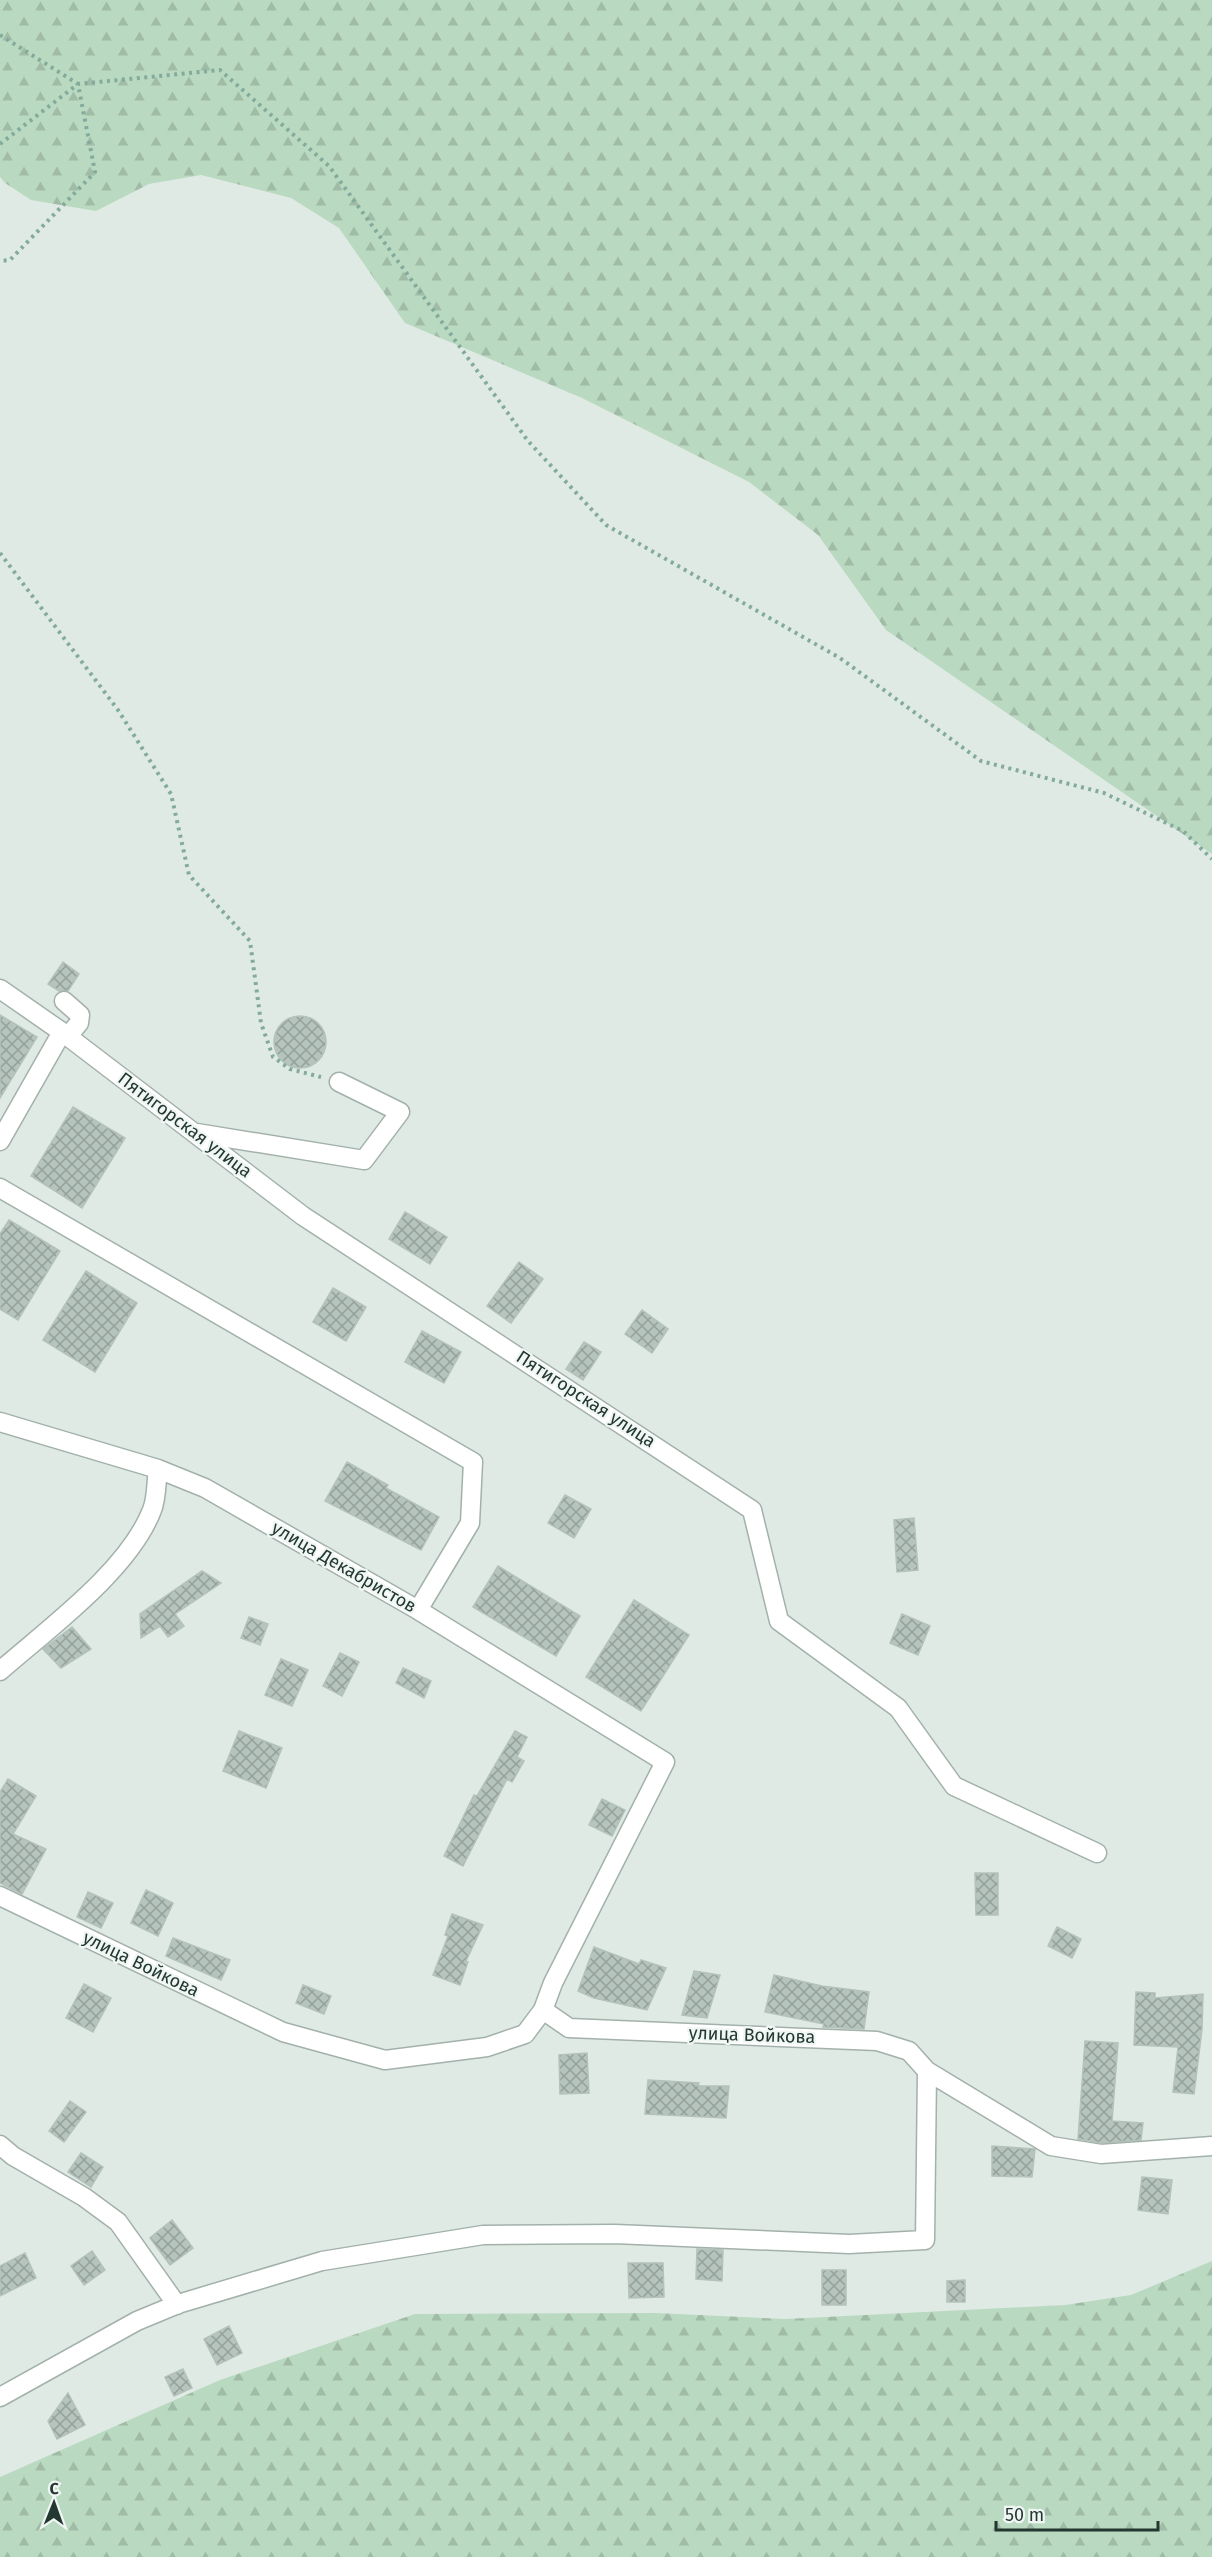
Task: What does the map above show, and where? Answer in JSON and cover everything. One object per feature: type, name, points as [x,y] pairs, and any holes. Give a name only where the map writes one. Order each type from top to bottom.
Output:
[{"type":"street","name":"Пятигорская улица","points":[[0,989],[65,1034],[303,1216],[752,1510],[779,1621],[898,1708],[954,1786],[1097,1853]]},
{"type":"street","points":[[0,1141],[65,1034],[79,1023],[80,1015],[64,1000]]},
{"type":"street","points":[[195,1133],[364,1160],[400,1112],[339,1082]]},
{"type":"street","points":[[0,1188],[473,1461],[470,1522],[418,1610]]},
{"type":"street","name":"улица Декабристов","points":[[0,1422],[158,1469],[205,1488],[418,1610],[665,1762],[553,1983],[543,2010]]},
{"type":"street","points":[[0,1671],[114,1570],[140,1536],[153,1508],[158,1469]]},
{"type":"street","name":"улица Войкова","points":[[0,1896],[283,2032],[385,2060],[487,2047],[525,2034],[543,2010],[569,2028],[877,2041],[909,2051],[927,2071],[1051,2146],[1101,2154],[1212,2146]]},
{"type":"street","points":[[0,2397],[137,2321],[177,2305],[322,2261],[483,2235],[615,2234],[849,2244],[925,2240],[927,2071]]},
{"type":"street","points":[[0,2145],[13,2156],[84,2197],[118,2222],[177,2305]]},
{"type":"path","points":[[0,35],[78,84],[95,172],[10,260],[0,261]]},
{"type":"path","points":[[0,144],[78,84],[220,70],[329,166],[528,441],[606,525],[840,657],[981,761],[1104,793],[1183,831],[1212,859]]},
{"type":"path","points":[[0,553],[118,710],[171,794],[189,875],[250,941],[261,1023],[273,1057],[290,1069],[339,1082]]},
{"type":"green space","points":[[0,0],[1212,0],[1212,854],[886,630],[818,535],[749,482],[582,398],[405,323],[339,228],[291,198],[201,175],[149,184],[96,211],[31,200],[5,183],[0,177]]},
{"type":"green space","points":[[1212,2261],[1212,2557],[0,2557],[0,2477],[220,2380],[415,2314],[656,2313],[786,2319],[1065,2305],[1131,2295]]},
{"type":"building","points":[[63,962],[79,974],[68,991],[59,991],[48,984]]},
{"type":"building","points":[[0,1015],[37,1037],[0,1098]]},
{"type":"building","points":[[300,1016],[310,1018],[318,1024],[324,1032],[326,1042],[324,1052],[318,1060],[310,1066],[300,1068],[290,1066],[282,1060],[276,1052],[274,1042],[276,1032],[282,1024],[290,1018]]},
{"type":"building","points":[[73,1107],[125,1138],[82,1208],[31,1176]]},
{"type":"building","points":[[405,1212],[447,1237],[430,1264],[389,1239]]},
{"type":"building","points":[[9,1220],[60,1251],[18,1320],[0,1309],[0,1234]]},
{"type":"building","points":[[519,1262],[543,1279],[511,1323],[487,1306]]},
{"type":"building","points":[[86,1271],[137,1303],[95,1372],[43,1340]]},
{"type":"building","points":[[333,1288],[366,1307],[346,1341],[313,1322]]},
{"type":"building","points":[[642,1310],[668,1329],[652,1353],[625,1334]]},
{"type":"building","points":[[422,1331],[461,1352],[444,1383],[405,1362]]},
{"type":"building","points":[[584,1342],[601,1352],[583,1380],[566,1369]]},
{"type":"building","points":[[347,1462],[388,1485],[386,1488],[439,1517],[421,1550],[325,1501]]},
{"type":"building","points":[[565,1495],[591,1509],[574,1538],[548,1523]]},
{"type":"building","points":[[914,1518],[918,1570],[897,1572],[894,1520]]},
{"type":"building","points":[[498,1566],[580,1616],[556,1656],[473,1607]]},
{"type":"building","points":[[202,1571],[221,1583],[175,1614],[184,1626],[168,1637],[160,1626],[141,1638],[140,1614]]},
{"type":"building","points":[[634,1600],[689,1635],[641,1711],[586,1677]]},
{"type":"building","points":[[902,1614],[930,1626],[918,1655],[890,1643]]},
{"type":"building","points":[[249,1617],[268,1624],[260,1645],[241,1638]]},
{"type":"building","points":[[72,1627],[91,1649],[61,1668],[43,1649]]},
{"type":"building","points":[[340,1653],[359,1662],[342,1696],[323,1686]]},
{"type":"building","points":[[281,1659],[308,1670],[292,1706],[265,1695]]},
{"type":"building","points":[[403,1668],[431,1681],[424,1698],[396,1683]]},
{"type":"building","points":[[239,1731],[282,1748],[266,1788],[223,1771]]},
{"type":"building","points":[[515,1731],[527,1737],[517,1757],[524,1761],[512,1782],[507,1779],[463,1866],[444,1856],[474,1795],[477,1796]]},
{"type":"building","points":[[8,1779],[36,1796],[13,1834],[46,1849],[22,1894],[0,1883],[0,1792]]},
{"type":"building","points":[[602,1799],[625,1810],[612,1836],[589,1825]]},
{"type":"building","points":[[975,1873],[998,1873],[998,1915],[976,1915]]},
{"type":"building","points":[[146,1890],[173,1903],[158,1936],[131,1923]]},
{"type":"building","points":[[88,1892],[113,1903],[101,1928],[77,1917]]},
{"type":"building","points":[[452,1914],[483,1925],[466,1961],[468,1962],[460,1985],[433,1975],[448,1936],[445,1935]]},
{"type":"building","points":[[1057,1927],[1081,1939],[1072,1958],[1048,1946]]},
{"type":"building","points":[[173,1938],[230,1960],[221,1980],[166,1956]]},
{"type":"building","points":[[594,1947],[639,1964],[641,1960],[666,1968],[647,2010],[594,1998],[578,1991]]},
{"type":"building","points":[[694,1971],[720,1975],[707,2018],[682,2015]]},
{"type":"building","points":[[774,1975],[822,1986],[869,1992],[864,2029],[823,2027],[824,2024],[765,2012]]},
{"type":"building","points":[[84,1984],[111,1998],[93,2032],[66,2018]]},
{"type":"building","points":[[303,1985],[331,1996],[324,2014],[296,2003]]},
{"type":"building","points":[[1136,1992],[1155,1993],[1155,1998],[1203,1994],[1202,2029],[1194,2094],[1173,2092],[1178,2047],[1134,2045]]},
{"type":"building","points":[[1085,2041],[1118,2043],[1112,2121],[1143,2123],[1141,2140],[1101,2143],[1078,2139]]},
{"type":"building","points":[[587,2053],[589,2093],[560,2094],[559,2055]]},
{"type":"building","points":[[648,2080],[699,2083],[698,2086],[729,2086],[726,2118],[645,2114]]},
{"type":"building","points":[[70,2101],[86,2112],[64,2142],[49,2131]]},
{"type":"building","points":[[992,2146],[1035,2149],[1032,2177],[992,2176]]},
{"type":"building","points":[[81,2153],[103,2167],[91,2187],[68,2172]]},
{"type":"building","points":[[1142,2177],[1172,2180],[1168,2214],[1138,2210]]},
{"type":"building","points":[[172,2220],[193,2248],[170,2265],[150,2238]]},
{"type":"building","points":[[697,2249],[723,2250],[722,2281],[696,2279]]},
{"type":"building","points":[[92,2251],[105,2270],[84,2285],[71,2266]]},
{"type":"building","points":[[25,2253],[36,2278],[0,2296],[0,2266]]},
{"type":"building","points":[[628,2263],[663,2263],[664,2297],[629,2298]]},
{"type":"building","points":[[822,2270],[846,2270],[846,2305],[822,2305]]},
{"type":"building","points":[[965,2280],[965,2302],[947,2302],[947,2281]]},
{"type":"building","points":[[229,2326],[242,2353],[217,2365],[204,2339]]},
{"type":"building","points":[[183,2369],[192,2388],[174,2396],[165,2377]]},
{"type":"building","points":[[68,2393],[85,2425],[57,2439],[48,2421]]}]
